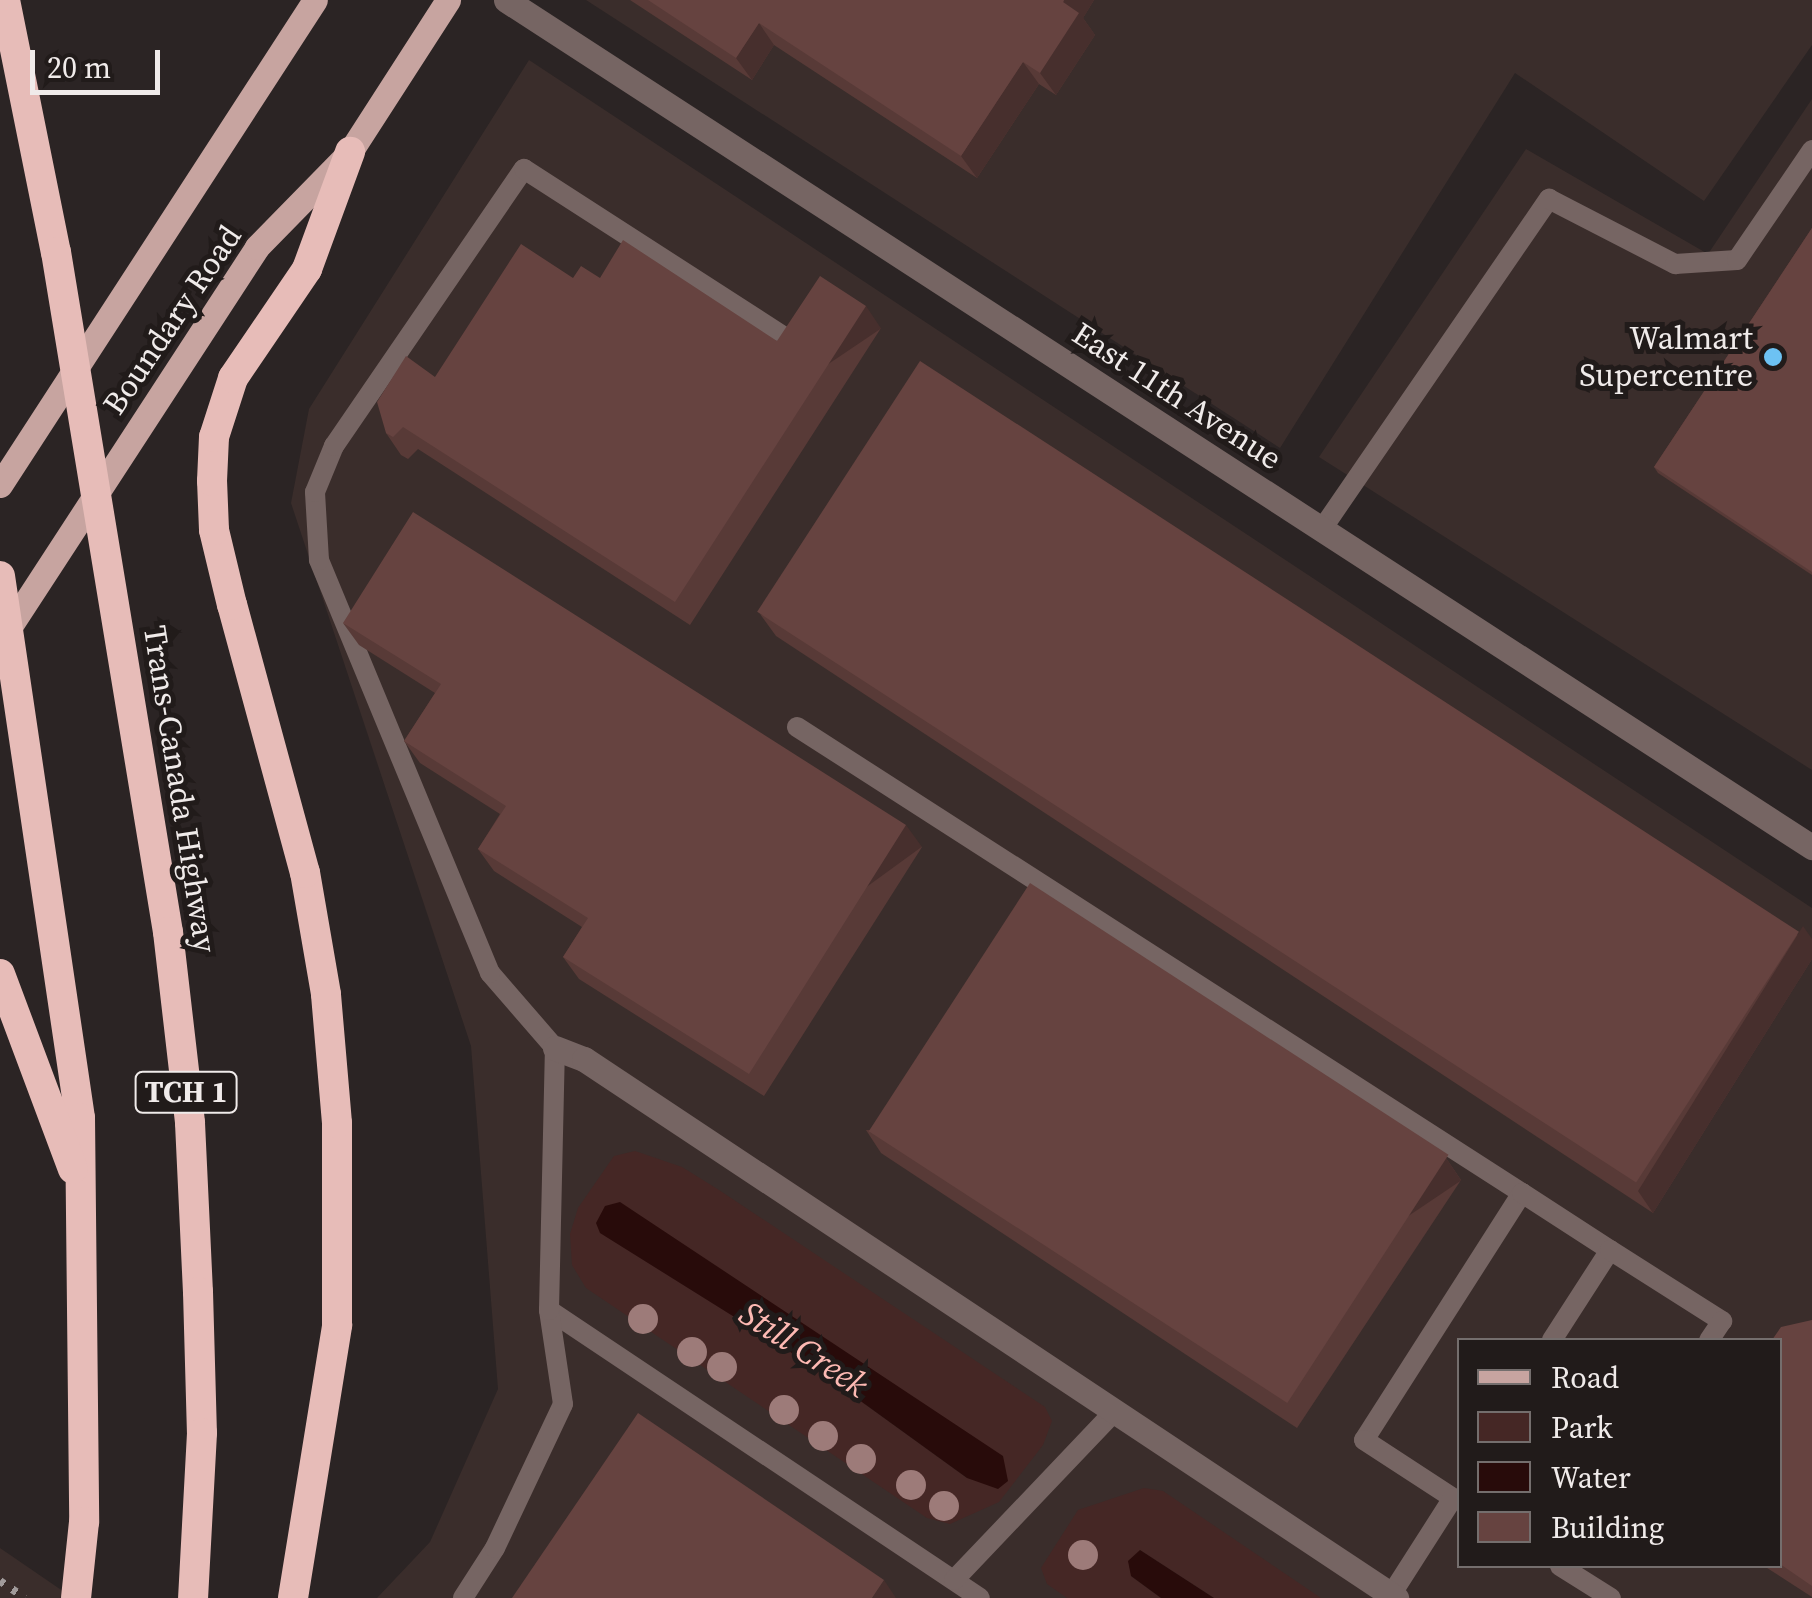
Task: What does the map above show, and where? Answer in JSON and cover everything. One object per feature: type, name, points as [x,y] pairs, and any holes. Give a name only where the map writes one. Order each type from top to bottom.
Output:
[{"type":"highway","name":"Trans-Canada Highway","points":[[5,0],[56,252],[115,592],[190,1123],[202,1434],[193,1597]]},
{"type":"highway","points":[[293,1598],[338,1325],[337,1123],[326,994],[305,873],[218,549],[212,480],[214,437],[233,378],[307,269],[350,152]]},
{"type":"highway","points":[[0,576],[27,727],[80,1118],[84,1522],[76,1598]]},
{"type":"highway","points":[[0,974],[81,1190]]},
{"type":"main road","name":"Boundary Road","points":[[0,485],[315,0]]},
{"type":"main road","name":"Boundary Road","points":[[0,641],[258,247],[350,152],[448,0]]},
{"type":"street","name":"East 11th Avenue","points":[[506,0],[1812,846]]},
{"type":"street","points":[[555,1048],[584,1058],[1393,1596]]},
{"type":"lane","points":[[1322,530],[1549,199],[1675,264],[1738,260],[1812,150]]},
{"type":"lane","points":[[463,1598],[495,1548],[563,1404],[549,1310],[555,1048],[490,973],[319,560],[315,492],[334,446],[524,170],[782,335]]},
{"type":"lane","points":[[796,727],[1722,1321],[1710,1338]]},
{"type":"lane","points":[[1393,1596],[1457,1496],[1364,1440],[1522,1193]]},
{"type":"lane","points":[[1553,1338],[1610,1250]]},
{"type":"lane","points":[[549,1310],[980,1598]]},
{"type":"lane","points":[[954,1580],[1115,1411]]},
{"type":"lane","points":[[1565,1568],[1611,1598]]},
{"type":"shaded area","points":[[586,0],[1812,0],[1812,45],[1704,201],[1515,73],[1280,448]]},
{"type":"shaded area","points":[[529,60],[1812,908],[1812,1598],[377,1598],[430,1542],[498,1389],[471,1046],[291,503],[309,409]]},
{"type":"shaded area","points":[[1812,99],[1812,770],[1319,457],[1526,149],[1708,254]]},
{"type":"shaded area","points":[[0,1548],[73,1598],[0,1598]]},
{"type":"green space","points":[[635,1151],[682,1167],[1045,1407],[1052,1421],[1043,1445],[999,1502],[950,1524],[927,1518],[586,1288],[572,1265],[570,1234],[578,1208],[614,1156]],"holes":[[[601,1233],[1008,1480],[967,1478],[808,1363]]]},
{"type":"green space","points":[[1144,1488],[1163,1491],[1321,1598],[1214,1598],[1140,1550],[1131,1576],[1161,1598],[1067,1598],[1047,1584],[1041,1568],[1078,1510]]},
{"type":"water","name":"Still Creek","points":[[620,1202],[1003,1456],[1008,1481],[998,1489],[967,1478],[808,1363],[600,1233],[596,1223],[605,1206]]},
{"type":"water","points":[[1140,1550],[1214,1598],[1161,1598],[1131,1576],[1128,1561]]},
{"type":"building","points":[[648,0],[1064,0],[1079,13],[1040,73],[1023,62],[961,156],[759,23],[736,58]]},
{"type":"building","name":"Walmart Supercentre","points":[[1812,228],[1812,572],[1654,467]]},
{"type":"building","points":[[623,240],[777,341],[820,276],[866,306],[675,602],[403,427],[393,437],[386,433],[377,402],[406,356],[435,377],[521,244],[573,278],[581,266],[600,278]]},
{"type":"building","points":[[920,361],[1799,932],[1636,1183],[757,612]]},
{"type":"building","points":[[413,512],[906,825],[749,1074],[563,957],[588,918],[478,849],[506,806],[404,741],[441,684],[343,623]]},
{"type":"building","points":[[1030,883],[1448,1155],[1287,1403],[869,1131]]},
{"type":"building","points":[[1812,1320],[1812,1586],[1782,1565],[1782,1338],[1773,1338],[1781,1327]]},
{"type":"building","points":[[638,1413],[884,1580],[872,1598],[512,1598]]},
{"type":"railway","points":[[0,1581],[25,1598]]},
{"type":"place","name":"Walmart Supercentre","points":[[1773,357]]}]
